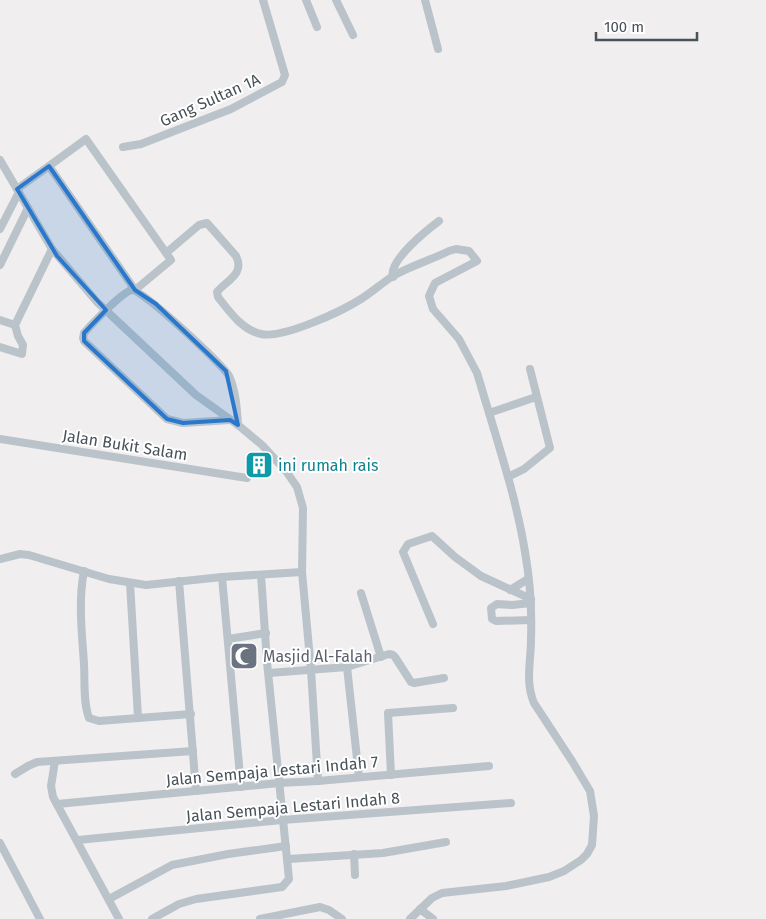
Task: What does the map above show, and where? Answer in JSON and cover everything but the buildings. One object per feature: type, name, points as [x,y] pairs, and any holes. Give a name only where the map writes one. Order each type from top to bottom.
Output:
[{"type":"street","name":"Gang Sultan 1A","points":[[123,147],[141,144],[222,113],[282,82],[284,75],[263,0]]},
{"type":"street","points":[[306,0],[317,27]]},
{"type":"street","points":[[336,0],[353,35]]},
{"type":"street","points":[[425,0],[438,49]]},
{"type":"street","points":[[0,229],[18,191],[86,139],[171,260],[135,290],[126,292],[106,310],[84,333],[83,340],[158,412],[169,420],[183,422],[230,420]]},
{"type":"street","points":[[0,160],[52,249],[68,269],[106,310],[196,395],[238,425],[270,454],[298,487],[302,502],[302,572],[318,781]]},
{"type":"street","points":[[49,166],[135,290],[156,304],[226,372],[233,389],[238,425]]},
{"type":"street","points":[[0,265],[28,208]]},
{"type":"street","points":[[393,276],[392,269],[399,258],[419,237],[439,221]]},
{"type":"street","points":[[166,253],[199,225],[207,223],[236,256],[239,268],[216,295],[242,324],[260,334],[278,334],[296,329],[341,310],[360,300],[393,276],[456,249],[470,251],[477,261],[435,283],[430,290],[429,296],[433,309],[459,339],[473,364],[508,477],[525,552],[531,601],[529,680],[531,695],[534,703],[590,791],[594,816],[592,846],[581,860],[564,871],[549,877],[506,886],[447,892],[432,898],[410,919]]},
{"type":"street","points":[[15,325],[52,249]]},
{"type":"street","points":[[0,320],[15,325],[24,345],[22,354],[0,347]]},
{"type":"street","points":[[508,477],[524,469],[550,448],[530,369]]},
{"type":"street","points":[[489,413],[536,398]]},
{"type":"street","name":"Jalan Bukit Salam","points":[[0,439],[247,478]]},
{"type":"street","points":[[433,624],[404,556],[404,548],[408,544],[432,536],[480,576],[531,601]]},
{"type":"street","points":[[0,559],[24,554],[130,583],[146,585],[222,577],[302,572]]},
{"type":"street","points":[[84,571],[81,595],[81,625],[88,715],[90,719],[94,721],[138,716],[191,714]]},
{"type":"street","points":[[152,919],[179,904],[196,899],[282,887],[289,879],[282,820],[261,575]]},
{"type":"street","points":[[222,577],[241,787]]},
{"type":"street","points":[[510,590],[528,579]]},
{"type":"street","points":[[179,581],[196,791]]},
{"type":"street","points":[[130,583],[138,716]]},
{"type":"street","points":[[360,593],[381,657]]},
{"type":"street","points":[[531,601],[512,605],[497,604],[491,608],[490,615],[492,619],[496,620],[531,620]]},
{"type":"street","points":[[228,638],[266,632]]},
{"type":"street","points":[[269,673],[347,667],[393,655],[412,682],[444,678]]},
{"type":"street","points":[[347,667],[359,777]]},
{"type":"street","points":[[391,775],[388,713],[453,708]]},
{"type":"street","points":[[15,774],[34,763],[193,751]]},
{"type":"street","points":[[55,761],[51,786],[57,804],[110,899],[119,919]]},
{"type":"street","name":"Jalan Sempaja Lestari Indah 7","points":[[57,804],[489,766]]},
{"type":"street","name":"Jalan Sempaja Lestari Indah 8","points":[[78,840],[282,820],[511,803]]},
{"type":"street","points":[[288,859],[383,852],[446,842]]},
{"type":"street","points":[[0,843],[40,919]]},
{"type":"street","points":[[110,899],[172,865],[228,854],[286,846]]},
{"type":"street","points":[[354,854],[355,875]]},
{"type":"street","points":[[260,919],[320,907],[329,910],[342,919]]},
{"type":"street","points":[[420,909],[433,919]]},
{"type":"highlighted area","points":[[49,166],[135,290],[156,304],[226,371],[238,425],[230,420],[183,423],[167,419],[84,341],[84,333],[106,310],[57,256],[17,189]]},
{"type":"place","name":"ini rumah rais","points":[[259,465]]},
{"type":"place","name":"Masjid Al-Falah","points":[[244,656]]}]
